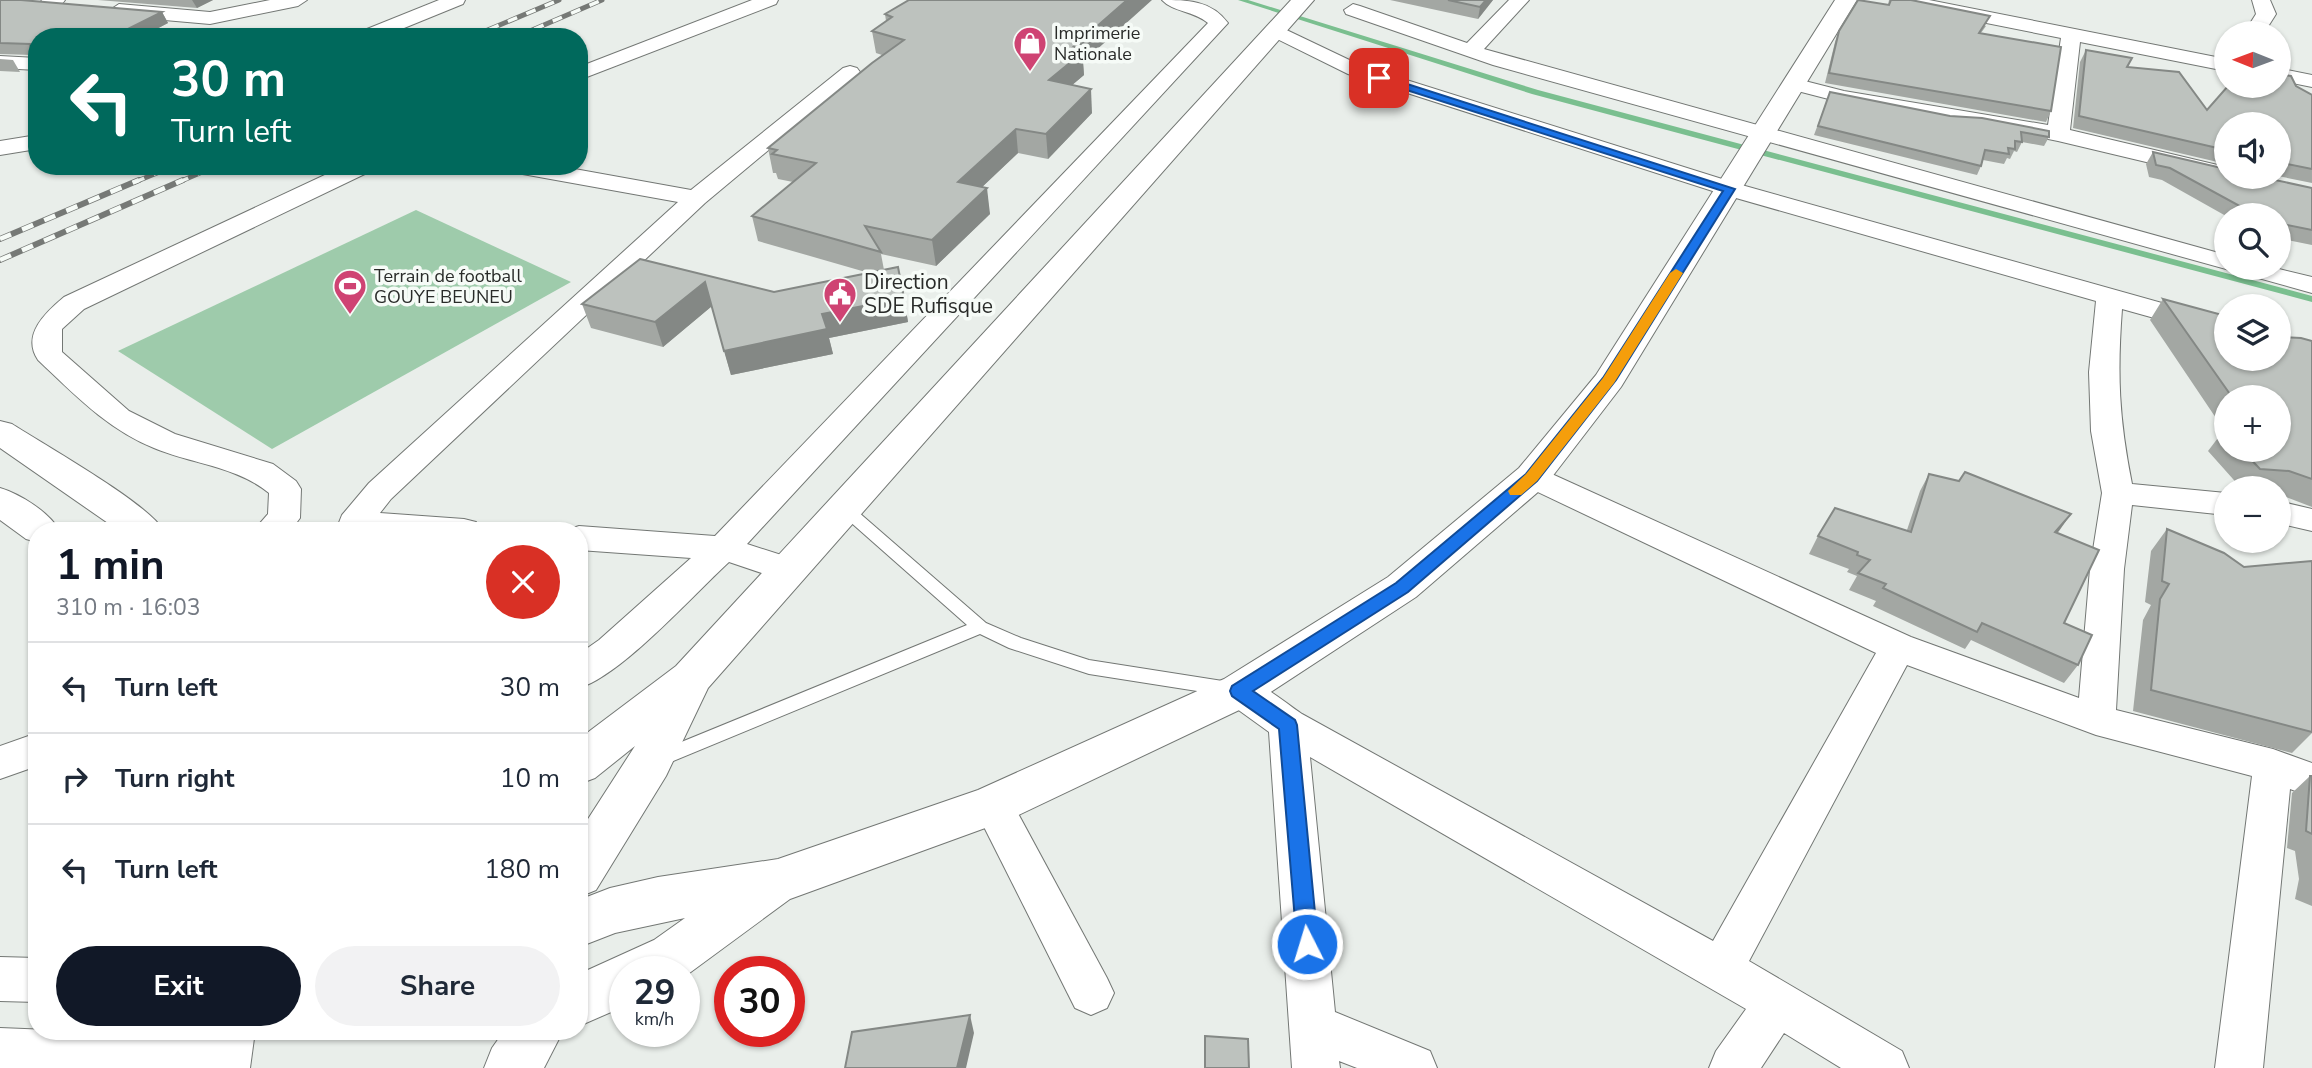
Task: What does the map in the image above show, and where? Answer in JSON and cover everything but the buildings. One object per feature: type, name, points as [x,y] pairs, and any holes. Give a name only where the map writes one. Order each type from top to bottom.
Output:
[{"type":"main road","points":[[588,920],[610,911],[658,900],[778,881],[993,805],[1239,691],[1402,587],[1532,477],[1609,380],[1846,0]]},
{"type":"main road","points":[[588,758],[691,678],[1290,14]]},
{"type":"main road","points":[[0,432],[134,522]]},
{"type":"main road","points":[[0,501],[29,522]]},
{"type":"main road","points":[[588,860],[650,762],[691,678]]},
{"type":"main road","points":[[673,956],[778,881]]},
{"type":"main road","points":[[588,997],[609,987]]},
{"type":"main road","points":[[512,1068],[530,1040]]},
{"type":"street","points":[[103,8],[210,18],[298,0]]},
{"type":"street","points":[[386,28],[456,0]]},
{"type":"street","points":[[588,70],[769,0]]},
{"type":"street","points":[[588,667],[612,650],[723,548],[1217,23],[1214,17],[1205,12],[1171,0]]},
{"type":"street","points":[[1469,52],[1520,0]]},
{"type":"street","points":[[1901,0],[2214,63]]},
{"type":"street","points":[[2261,0],[2266,14],[2262,21]]},
{"type":"street","points":[[25,2],[52,2],[76,6]]},
{"type":"street","points":[[1353,10],[2110,297],[2214,327]]},
{"type":"street","points":[[1290,14],[1355,70],[1746,160],[2214,260]]},
{"type":"street","points":[[2058,134],[2071,35]]},
{"type":"street","points":[[4,64],[28,64]]},
{"type":"street","points":[[356,522],[380,491],[696,198],[850,72]]},
{"type":"street","points":[[2291,77],[2312,81]]},
{"type":"street","points":[[1793,84],[1844,97],[1946,116],[1978,118],[2058,134],[2214,172]]},
{"type":"street","points":[[0,148],[28,143]]},
{"type":"street","points":[[279,522],[284,518],[285,489],[262,471],[164,441],[118,418],[48,354],[46,332],[55,318],[74,303],[344,175]]},
{"type":"street","points":[[567,175],[696,198]]},
{"type":"street","points":[[2291,280],[2312,285]]},
{"type":"street","points":[[2096,720],[2107,569],[2118,493],[2106,431],[2103,372],[2110,297]]},
{"type":"street","points":[[1532,477],[1898,647],[2096,720],[2293,773],[2239,1068]]},
{"type":"street","points":[[2118,493],[2214,502]]},
{"type":"street","points":[[2291,515],[2312,520]]},
{"type":"street","points":[[588,539],[723,548],[788,570]]},
{"type":"street","points":[[1721,968],[1898,647]]},
{"type":"street","points":[[1239,691],[1288,725],[1721,968],[1885,1068]]},
{"type":"street","points":[[1288,725],[1316,1047],[1413,1068]]},
{"type":"street","points":[[0,764],[28,753]]},
{"type":"street","points":[[993,805],[1091,993]]},
{"type":"street","points":[[0,979],[28,980]]},
{"type":"street","points":[[1732,1068],[1777,1003]]},
{"type":"street","points":[[0,1052],[224,1053]]},
{"type":"lane","points":[[844,508],[980,626],[1015,643],[1089,667],[1239,691]]},
{"type":"lane","points":[[650,762],[980,626]]},
{"type":"green space","name":"Terrain de football GOUYE BEUNEU","points":[[416,210],[571,282],[272,449],[118,351]]},
{"type":"waterway","points":[[1241,0],[1535,92],[2312,299]]},
{"type":"railway","points":[[492,28],[559,0]]},
{"type":"railway","points":[[537,28],[602,0]]},
{"type":"railway","points":[[135,182],[152,175]]},
{"type":"railway","points":[[179,182],[195,175]]},
{"type":"railway","points":[[0,239],[139,180]]},
{"type":"railway","points":[[0,260],[183,180]]},
{"type":"slow traffic","points":[[1515,491],[1532,477],[1609,380],[1676,273]]},
{"type":"place","name":"Imprimerie Nationale","points":[[1030,73]]},
{"type":"place","name":"Terrain de football GOUYE BEUNEU","points":[[350,316]]},
{"type":"place","name":"Direction SDE Rufisque","points":[[840,324]]},
{"type":"route","points":[[1307,944],[1288,725],[1239,691],[1402,587],[1532,477],[1609,380],[1730,189],[1379,78]]}]
